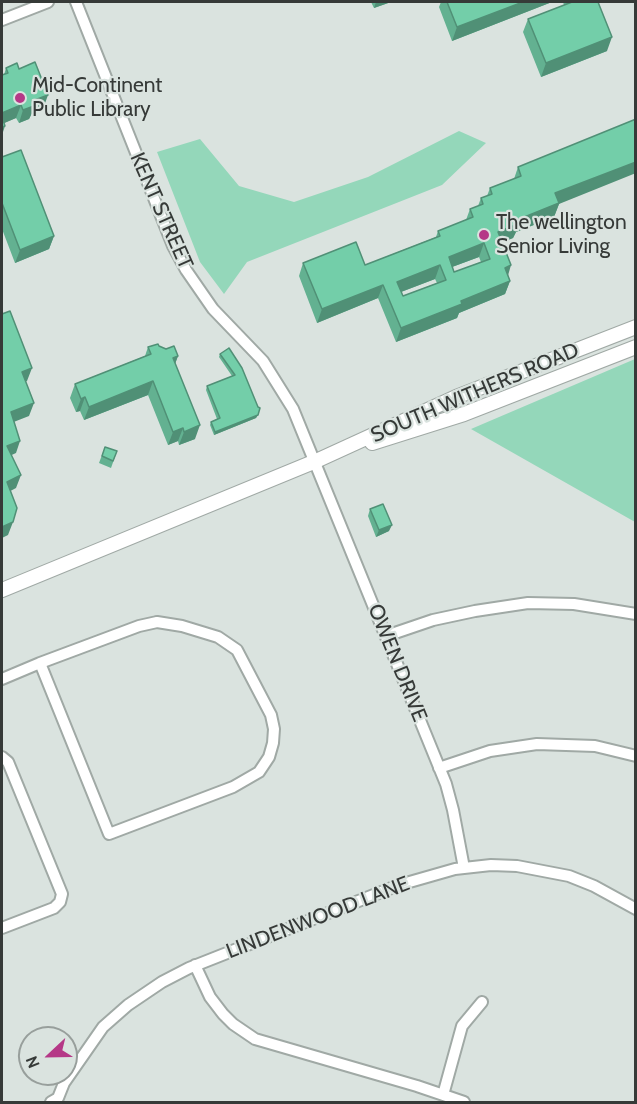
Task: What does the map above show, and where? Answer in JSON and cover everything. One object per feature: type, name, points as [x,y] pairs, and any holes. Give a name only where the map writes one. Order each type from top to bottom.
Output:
[{"type":"main road","name":"SOUTH WITHERS ROAD","points":[[2,590],[316,461],[456,397],[636,327]]},
{"type":"main road","name":"SOUTH WITHERS ROAD","points":[[316,461],[464,414],[636,347]]},
{"type":"street","points":[[2,20],[48,2]]},
{"type":"street","name":"KENT STREET","points":[[76,2],[173,246],[196,286],[213,309],[263,361],[279,384],[316,461]]},
{"type":"street","name":"OWEN DRIVE","points":[[316,461],[440,768],[453,810],[464,868]]},
{"type":"street","points":[[386,636],[433,620],[528,603],[574,604],[636,614]]},
{"type":"street","points":[[2,679],[40,663],[139,626],[157,622],[182,626],[230,643],[243,658],[269,708],[274,729],[269,757],[259,772],[233,787],[109,834],[40,663]]},
{"type":"street","points":[[440,768],[490,751],[537,744],[595,746],[636,756]]},
{"type":"street","points":[[2,757],[8,762],[62,894],[60,902],[54,908],[2,928]]},
{"type":"street","name":"LINDENWOOD LANE","points":[[56,1101],[64,1083],[103,1027],[144,993],[195,965],[399,885],[431,875],[491,865],[543,870],[594,886],[636,909]]},
{"type":"street","points":[[195,965],[210,998],[233,1024],[255,1039],[464,1102]]},
{"type":"street","points":[[443,1095],[462,1026],[482,1002]]},
{"type":"green space","points":[[459,131],[486,143],[442,185],[247,262],[224,294],[200,262],[157,152],[200,139],[239,186],[294,202],[368,177]]},
{"type":"green space","points":[[635,359],[635,522],[471,429]]},
{"type":"building","points":[[447,2],[523,2],[457,27]]},
{"type":"building","points":[[572,2],[598,2],[612,37],[546,63],[528,19]]},
{"type":"building","points":[[35,62],[48,95],[32,101],[34,106],[23,110],[21,105],[2,113],[2,75],[8,73],[6,68],[17,63],[19,69]]},
{"type":"building","name":"The wellington Senior Living","points":[[636,119],[636,162],[555,193],[559,203],[517,220],[518,224],[498,232],[511,265],[505,268],[510,281],[461,301],[462,304],[401,328],[383,285],[322,309],[303,263],[356,242],[365,265],[440,236],[438,231],[473,217],[470,209],[483,204],[481,198],[492,194],[490,188],[521,176],[518,167]],"holes":[[[484,243],[490,259],[454,272],[449,257]],[[440,265],[446,280],[403,296],[397,282]]]},
{"type":"building","points":[[21,150],[54,236],[20,250],[2,203],[2,157]]},
{"type":"building","points":[[10,311],[32,368],[22,372],[34,403],[11,412],[20,441],[7,446],[21,475],[7,482],[17,508],[13,522],[2,527],[2,314]]},
{"type":"building","points":[[158,344],[166,349],[174,346],[178,356],[173,358],[200,425],[184,432],[183,428],[173,432],[153,381],[89,407],[85,397],[81,399],[75,384],[151,354],[148,347]]},
{"type":"building","points":[[229,348],[242,368],[260,408],[258,415],[215,432],[211,422],[220,418],[207,386],[235,375],[220,354]]},
{"type":"building","points":[[105,447],[117,451],[113,461],[102,456]]},
{"type":"building","points":[[383,504],[392,525],[379,530],[370,509]]},
{"type":"place","name":"Mid-Continent Public Library","points":[[20,98]]},
{"type":"place","name":"The wellington Senior Living","points":[[484,235]]}]
